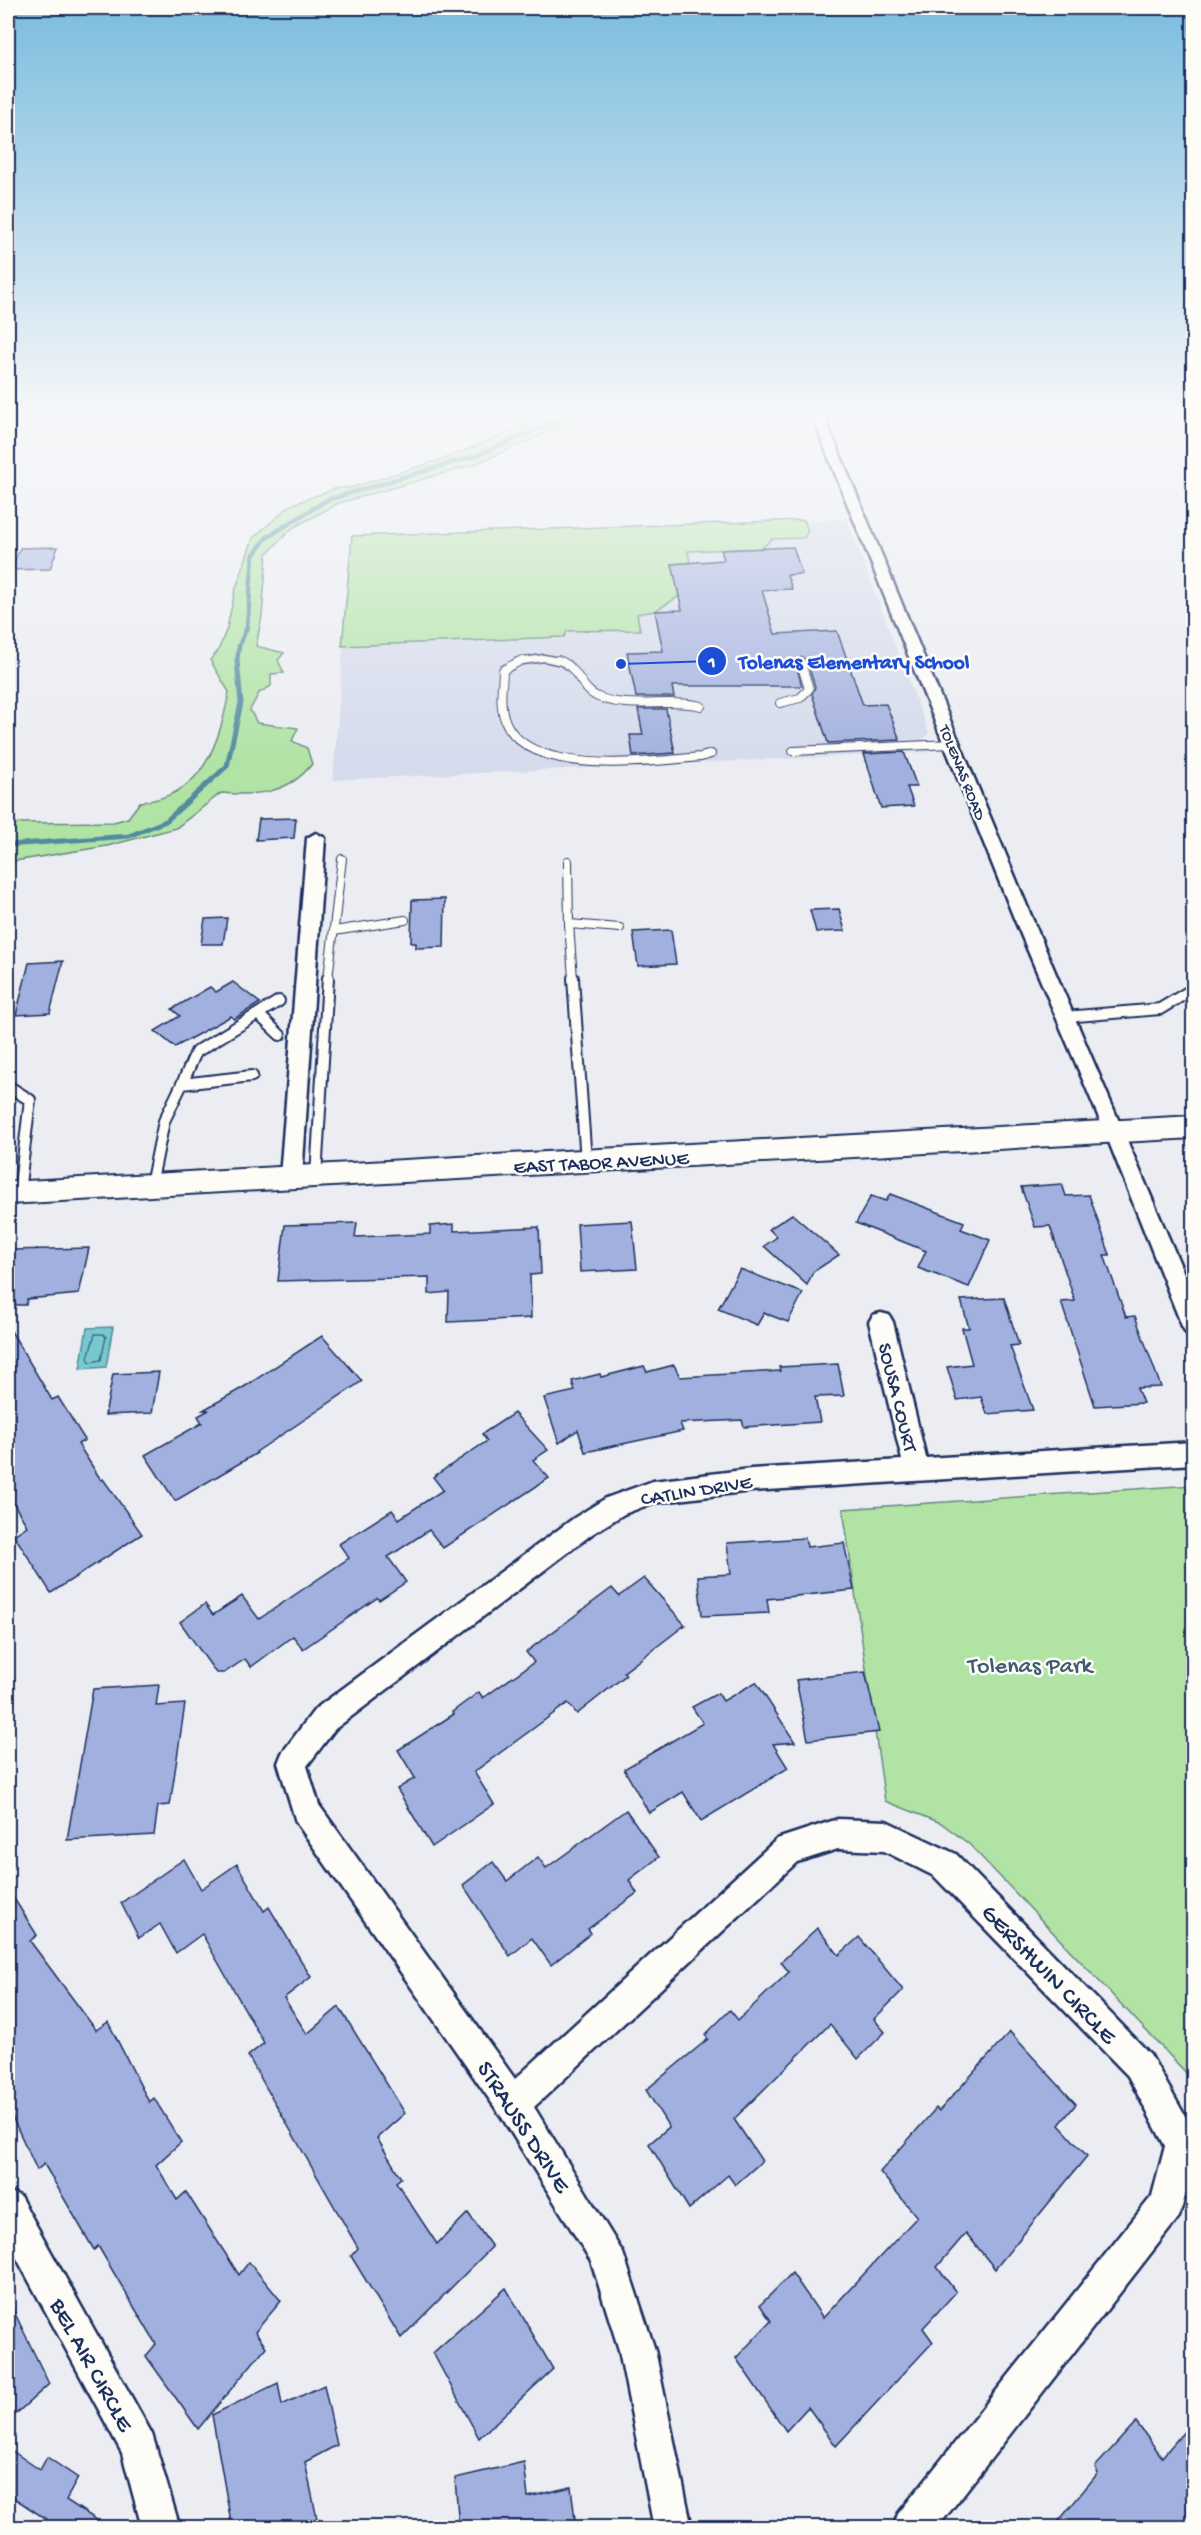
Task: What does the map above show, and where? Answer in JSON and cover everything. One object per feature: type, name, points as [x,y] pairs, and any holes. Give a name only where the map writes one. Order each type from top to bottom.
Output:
[{"type":"main road","name":"EAST TABOR AVENUE","points":[[13,1193],[1194,1127]]},
{"type":"street","name":"TOLENAS ROAD","points":[[864,529],[1194,1326]]},
{"type":"street","points":[[303,1176],[316,838]]},
{"type":"street","name":"SOUSA COURT","points":[[881,1322],[916,1471]]},
{"type":"street","name":"CATLIN DRIVE","points":[[292,1763],[325,1719],[583,1526],[615,1506],[653,1492],[751,1480],[1194,1453]]},
{"type":"street","name":"STRAUSS DRIVE","points":[[292,1763],[306,1812],[513,2104],[606,2253],[637,2350],[673,2528]]},
{"type":"street","name":"GERSHWIN CIRCLE","points":[[513,2104],[788,1850],[838,1834],[886,1836],[945,1865],[1139,2065],[1182,2144],[1167,2205],[912,2528]]},
{"type":"street","name":"BEL AIR CIRCLE","points":[[8,2208],[139,2447],[161,2528]]},
{"type":"lane","points":[[701,706],[686,701],[624,703],[602,699],[585,690],[575,670],[567,663],[551,660],[514,661],[503,670],[501,677],[503,707],[512,732],[522,743],[555,760],[582,764],[701,757],[711,754]]},
{"type":"lane","points":[[780,703],[796,700],[805,695],[809,689],[801,663]]},
{"type":"lane","points":[[794,751],[952,744]]},
{"type":"lane","points":[[303,1176],[342,859]]},
{"type":"lane","points":[[568,861],[569,924],[586,1162]]},
{"type":"lane","points":[[334,931],[405,920]]},
{"type":"lane","points":[[569,924],[620,928]]},
{"type":"lane","points":[[1065,1017],[1160,1010],[1193,989]]},
{"type":"lane","points":[[151,1185],[164,1121],[196,1052],[279,1001]]},
{"type":"lane","points":[[259,1015],[280,1035]]},
{"type":"lane","points":[[182,1084],[252,1076]]},
{"type":"lane","points":[[8,1086],[30,1100],[13,1193]]},
{"type":"shaded area","points":[[547,529],[851,529],[929,733],[925,738],[930,752],[333,780],[352,536]]},
{"type":"green space","points":[[263,529],[291,529],[267,554],[262,616],[256,646],[284,653],[278,660],[284,673],[271,674],[271,686],[259,693],[250,710],[257,723],[298,728],[292,741],[307,748],[312,764],[293,782],[271,791],[246,794],[221,793],[176,828],[107,846],[8,862],[8,826],[20,823],[114,822],[128,818],[140,802],[161,798],[179,790],[193,779],[204,765],[220,731],[229,692],[210,660],[218,651],[227,628],[235,591],[253,538]]},
{"type":"green space","points":[[541,529],[808,531],[804,538],[772,539],[762,548],[688,551],[690,563],[672,564],[680,596],[655,611],[637,614],[640,630],[567,631],[564,637],[342,646],[352,536]]},
{"type":"green space","name":"Tolenas Park","points":[[1193,1485],[1193,2080],[969,1844],[941,1823],[885,1801],[843,1509]]},
{"type":"water","points":[[113,1327],[106,1367],[80,1369],[87,1328]]},
{"type":"building","points":[[58,547],[50,569],[11,570],[20,548]]},
{"type":"building","points":[[793,547],[802,574],[787,575],[792,589],[762,590],[775,634],[837,631],[863,705],[886,704],[900,740],[828,743],[812,694],[815,687],[807,661],[802,657],[795,662],[802,686],[672,686],[674,697],[636,697],[627,652],[663,651],[655,611],[682,610],[672,564],[724,560],[721,550]]},
{"type":"building","points":[[638,709],[666,709],[675,753],[633,756],[630,735],[643,735]]},
{"type":"building","points":[[904,752],[917,787],[907,787],[914,806],[881,808],[864,754]]},
{"type":"building","points":[[296,818],[294,838],[256,840],[259,819]]},
{"type":"building","points":[[445,899],[444,947],[416,948],[416,943],[411,943],[412,900]]},
{"type":"building","points":[[839,909],[845,931],[816,932],[810,910]]},
{"type":"building","points":[[227,918],[223,944],[201,944],[205,919]]},
{"type":"building","points":[[671,930],[676,964],[638,966],[633,932]]},
{"type":"building","points":[[63,961],[50,1013],[16,1015],[29,963]]},
{"type":"building","points":[[233,982],[260,1003],[234,1019],[231,1016],[175,1047],[155,1031],[180,1016],[172,1009],[210,987],[216,992]]},
{"type":"building","points":[[1062,1184],[1066,1196],[1089,1195],[1110,1255],[1104,1255],[1126,1317],[1135,1316],[1161,1387],[1137,1388],[1143,1403],[1095,1406],[1061,1302],[1075,1301],[1050,1226],[1035,1227],[1021,1187]]},
{"type":"building","points":[[890,1194],[964,1222],[961,1229],[990,1240],[969,1287],[918,1268],[926,1251],[856,1223],[871,1196],[886,1201]]},
{"type":"building","points":[[792,1214],[839,1255],[813,1272],[807,1285],[764,1246],[777,1237],[769,1229]]},
{"type":"building","points":[[632,1221],[637,1269],[580,1272],[577,1224]]},
{"type":"building","points":[[357,1223],[355,1237],[430,1234],[430,1226],[454,1224],[454,1231],[539,1227],[541,1274],[530,1275],[531,1318],[448,1322],[449,1292],[429,1294],[429,1277],[278,1281],[285,1225]]},
{"type":"building","points":[[89,1248],[79,1294],[27,1299],[26,1305],[8,1305],[8,1269],[13,1250]]},
{"type":"building","points":[[740,1269],[803,1293],[788,1322],[764,1313],[757,1325],[718,1309]]},
{"type":"building","points":[[1004,1298],[1019,1345],[1010,1346],[1033,1410],[987,1414],[981,1397],[957,1400],[947,1367],[972,1364],[962,1328],[969,1328],[961,1300]]},
{"type":"building","points":[[8,1326],[52,1400],[58,1397],[85,1440],[78,1444],[101,1480],[103,1479],[142,1534],[51,1593],[14,1535],[27,1526],[8,1494]]},
{"type":"building","points":[[322,1336],[362,1381],[257,1453],[175,1501],[145,1455],[202,1423],[198,1416],[209,1410],[203,1410],[244,1387]]},
{"type":"building","points":[[838,1364],[844,1396],[815,1397],[820,1422],[744,1427],[742,1420],[680,1423],[683,1431],[585,1452],[578,1430],[559,1443],[544,1398],[575,1391],[572,1381],[600,1374],[601,1377],[644,1366],[647,1372],[674,1365],[680,1377],[780,1371],[779,1367]]},
{"type":"building","points":[[159,1372],[152,1413],[105,1415],[113,1374]]},
{"type":"building","points":[[514,1413],[548,1450],[533,1460],[549,1478],[443,1548],[429,1530],[388,1557],[406,1582],[379,1600],[377,1598],[303,1649],[293,1636],[251,1667],[245,1659],[224,1673],[216,1673],[180,1622],[205,1604],[213,1615],[242,1596],[259,1619],[349,1558],[339,1544],[392,1510],[399,1519],[443,1490],[433,1477],[487,1441],[482,1434]]},
{"type":"building","points":[[805,1538],[807,1547],[844,1543],[854,1590],[767,1599],[769,1613],[702,1616],[698,1576],[731,1574],[727,1543]]},
{"type":"building","points":[[644,1578],[685,1625],[624,1672],[626,1675],[577,1714],[568,1703],[474,1772],[494,1804],[432,1847],[397,1789],[415,1778],[398,1750],[454,1714],[452,1712],[479,1692],[483,1698],[534,1662],[526,1652],[612,1588],[619,1596]]},
{"type":"building","points":[[865,1672],[879,1732],[808,1740],[796,1680]]},
{"type":"building","points":[[756,1682],[795,1742],[773,1744],[788,1768],[701,1821],[683,1792],[649,1813],[624,1769],[703,1723],[692,1707],[718,1693],[723,1701]]},
{"type":"building","points":[[159,1685],[156,1706],[185,1704],[170,1805],[158,1806],[154,1835],[67,1840],[93,1689]]},
{"type":"building","points":[[626,1810],[659,1857],[629,1880],[637,1893],[588,1929],[591,1933],[551,1965],[532,1938],[510,1956],[463,1885],[493,1862],[507,1881],[538,1857],[546,1868]]},
{"type":"building","points":[[184,1859],[201,1889],[237,1864],[264,1911],[269,1907],[311,1977],[284,1998],[307,2034],[339,2007],[405,2113],[377,2138],[401,2178],[396,2182],[437,2244],[468,2213],[492,2247],[401,2338],[351,2256],[358,2248],[248,2056],[264,2043],[202,1934],[176,1953],[160,1924],[139,1938],[121,1903]]},
{"type":"building","points":[[8,1889],[37,1935],[30,1941],[96,2030],[108,2022],[149,2102],[154,2098],[181,2142],[156,2165],[177,2200],[186,2192],[239,2275],[249,2262],[281,2301],[255,2332],[266,2347],[198,2429],[146,2356],[156,2344],[98,2246],[94,2250],[44,2164],[37,2170],[8,2108]]},
{"type":"building","points":[[817,1928],[839,1955],[859,1937],[903,1990],[874,2019],[885,2032],[858,2059],[830,2024],[734,2119],[762,2161],[735,2185],[728,2175],[689,2209],[649,2144],[669,2127],[646,2090],[708,2039],[705,2035],[730,2010],[738,2020],[789,1972],[781,1962]]},
{"type":"building","points":[[1010,2032],[1076,2104],[1059,2125],[1087,2156],[995,2269],[966,2233],[937,2267],[956,2292],[923,2328],[933,2342],[836,2446],[808,2407],[786,2431],[736,2358],[771,2321],[760,2305],[792,2273],[823,2318],[917,2217],[880,2172],[936,2108],[939,2111]]},
{"type":"building","points":[[506,2288],[553,2369],[479,2438],[433,2353]]},
{"type":"building","points":[[8,2299],[49,2384],[8,2421]]},
{"type":"building","points":[[278,2383],[282,2405],[324,2385],[337,2445],[305,2462],[319,2528],[232,2528],[212,2415]]},
{"type":"building","points":[[1194,2420],[1194,2528],[1053,2528],[1098,2473],[1095,2467],[1136,2422],[1162,2457]]},
{"type":"building","points":[[8,2448],[40,2470],[47,2457],[78,2478],[66,2500],[109,2528],[41,2528],[46,2519],[8,2494]]},
{"type":"building","points":[[524,2462],[528,2497],[571,2487],[576,2528],[459,2528],[455,2478]]},
{"type":"waterway","points":[[237,661],[239,646],[247,627],[253,556],[266,538],[280,529]]},
{"type":"waterway","points":[[8,845],[129,836],[166,821],[227,766],[241,703],[237,661]]},
{"type":"place","name":"Tolenas Elementary School","points":[[621,664]]}]
